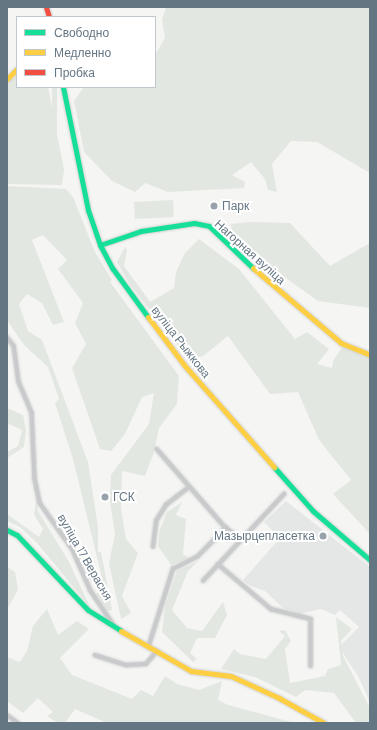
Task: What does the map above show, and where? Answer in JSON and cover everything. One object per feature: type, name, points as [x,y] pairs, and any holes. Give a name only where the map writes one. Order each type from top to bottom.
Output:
[{"type":"street","points":[[7,79],[16,70]]},
{"type":"street","name":"вуліца Рыжкова","points":[[63,88],[88,210],[100,246],[113,269],[185,366],[313,511],[370,560]]},
{"type":"street","name":"Нагорная вуліца","points":[[100,246],[141,232],[168,226],[194,223],[209,226],[273,287],[340,343],[370,355]]},
{"type":"street","name":"вуліца 17 Верасня","points":[[7,337],[14,346],[19,382],[32,412],[35,479],[40,503],[73,550],[91,591],[114,626]]},
{"type":"street","points":[[157,449],[226,528],[241,538]]},
{"type":"street","points":[[153,547],[156,522],[166,505],[189,487]]},
{"type":"street","points":[[203,581],[241,538],[284,494]]},
{"type":"street","points":[[150,645],[173,569],[198,556],[226,528]]},
{"type":"street","name":"вуліца 17 Верасня","points":[[7,530],[17,535],[88,610],[114,626],[150,645],[157,651],[191,671],[231,676],[279,698],[324,723]]},
{"type":"street","points":[[218,564],[270,609],[311,619],[311,666]]},
{"type":"street","points":[[95,655],[108,661],[126,665],[146,664],[157,651]]},
{"type":"street","points":[[7,715],[18,723]]},
{"type":"shaded area","points":[[166,7],[370,7],[370,173],[317,142],[291,141],[272,164],[277,192],[268,190],[265,179],[251,162],[232,175],[245,182],[244,188],[168,192],[145,183],[135,192],[112,181],[84,152],[74,101],[83,88],[156,88],[156,53],[165,38],[162,20]]},
{"type":"shaded area","points":[[16,75],[16,88],[48,88],[64,170],[62,185],[7,184],[7,84]]},
{"type":"shaded area","points":[[52,88],[57,88],[57,172],[52,172]]},
{"type":"shaded area","points":[[7,186],[66,189],[73,197],[95,252],[112,280],[110,282],[179,376],[177,404],[159,428],[154,452],[145,476],[122,471],[121,508],[126,539],[138,553],[122,596],[131,613],[121,619],[109,563],[115,534],[110,502],[111,475],[149,424],[154,393],[142,397],[125,434],[111,451],[100,449],[72,368],[86,344],[75,323],[83,303],[58,269],[67,260],[43,235],[32,240],[64,322],[53,325],[42,303],[27,294],[19,304],[28,331],[42,340],[88,462],[98,527],[98,552],[101,552],[112,610],[108,611],[96,594],[105,590],[73,459],[55,403],[59,399],[48,367],[24,345],[7,320]]},
{"type":"shaded area","points":[[173,200],[174,217],[135,219],[134,202]]},
{"type":"shaded area","points":[[251,222],[290,223],[330,266],[370,243],[370,308],[318,301],[233,240],[231,224]]},
{"type":"shaded area","points":[[199,239],[239,269],[295,339],[307,332],[329,349],[317,364],[332,368],[333,361],[343,346],[370,353],[370,534],[333,494],[351,480],[319,440],[298,392],[270,394],[228,336],[203,356],[188,359],[129,283],[117,262],[125,247],[127,251],[124,266],[150,302],[174,288],[176,272],[185,253]]},
{"type":"shaded area","points":[[7,408],[23,415],[26,430],[24,447],[7,458],[7,452],[18,446],[22,430],[9,424],[7,427]]},
{"type":"shaded area","points":[[36,501],[38,511],[69,562],[90,607],[37,543],[20,527],[7,521],[7,514],[39,537],[43,529],[34,515]]},
{"type":"shaded area","points":[[286,501],[370,567],[370,702],[358,676],[339,647],[359,627],[340,610],[335,615],[321,609],[300,614],[283,608],[265,591],[249,585],[243,580],[280,538],[264,522]]},
{"type":"shaded area","points":[[182,502],[176,515],[186,519],[183,554],[189,558],[171,565],[158,546],[160,529],[167,512]]},
{"type":"shaded area","points":[[198,561],[188,571],[172,610],[187,628],[202,631],[223,602],[227,615],[215,638],[197,638],[190,653],[197,659],[193,662],[162,632],[165,606],[177,571]]},
{"type":"shaded area","points":[[7,567],[15,572],[18,590],[7,609]]},
{"type":"shaded area","points":[[47,609],[58,635],[77,621],[89,629],[60,658],[72,675],[132,699],[141,690],[153,696],[165,676],[177,684],[199,690],[222,681],[218,700],[228,705],[295,723],[107,723],[75,709],[65,723],[58,723],[47,716],[53,712],[38,698],[23,713],[7,701],[7,657],[20,662],[27,651],[33,626]]},
{"type":"shaded area","points":[[336,617],[352,629],[341,641],[343,656],[370,708],[370,723],[356,723],[334,693],[305,690],[296,697],[255,677],[221,669],[234,649],[240,654],[266,659],[285,636],[279,631],[285,630],[291,641],[285,649],[290,683],[325,676],[328,669],[341,665]]},
{"type":"traffic: fast","points":[[63,88],[88,210],[100,245],[113,269],[148,317]]},
{"type":"traffic: fast","points":[[100,245],[141,231],[194,223],[209,226],[253,268]]},
{"type":"traffic: fast","points":[[274,467],[313,511],[370,560]]},
{"type":"traffic: fast","points":[[7,530],[17,535],[88,610],[121,631]]},
{"type":"traffic: slow","points":[[7,79],[16,70]]},
{"type":"traffic: slow","points":[[253,268],[341,343],[370,355]]},
{"type":"traffic: slow","points":[[148,317],[185,366],[274,467]]},
{"type":"traffic: slow","points":[[121,631],[191,671],[231,676],[279,698],[324,723]]},
{"type":"traffic: jam","points":[[46,7],[49,16]]},
{"type":"place","name":"Парк","points":[[214,206]]},
{"type":"place","name":"ГСК","points":[[105,497]]},
{"type":"place","name":"Мазырцепласетка","points":[[323,536]]}]
